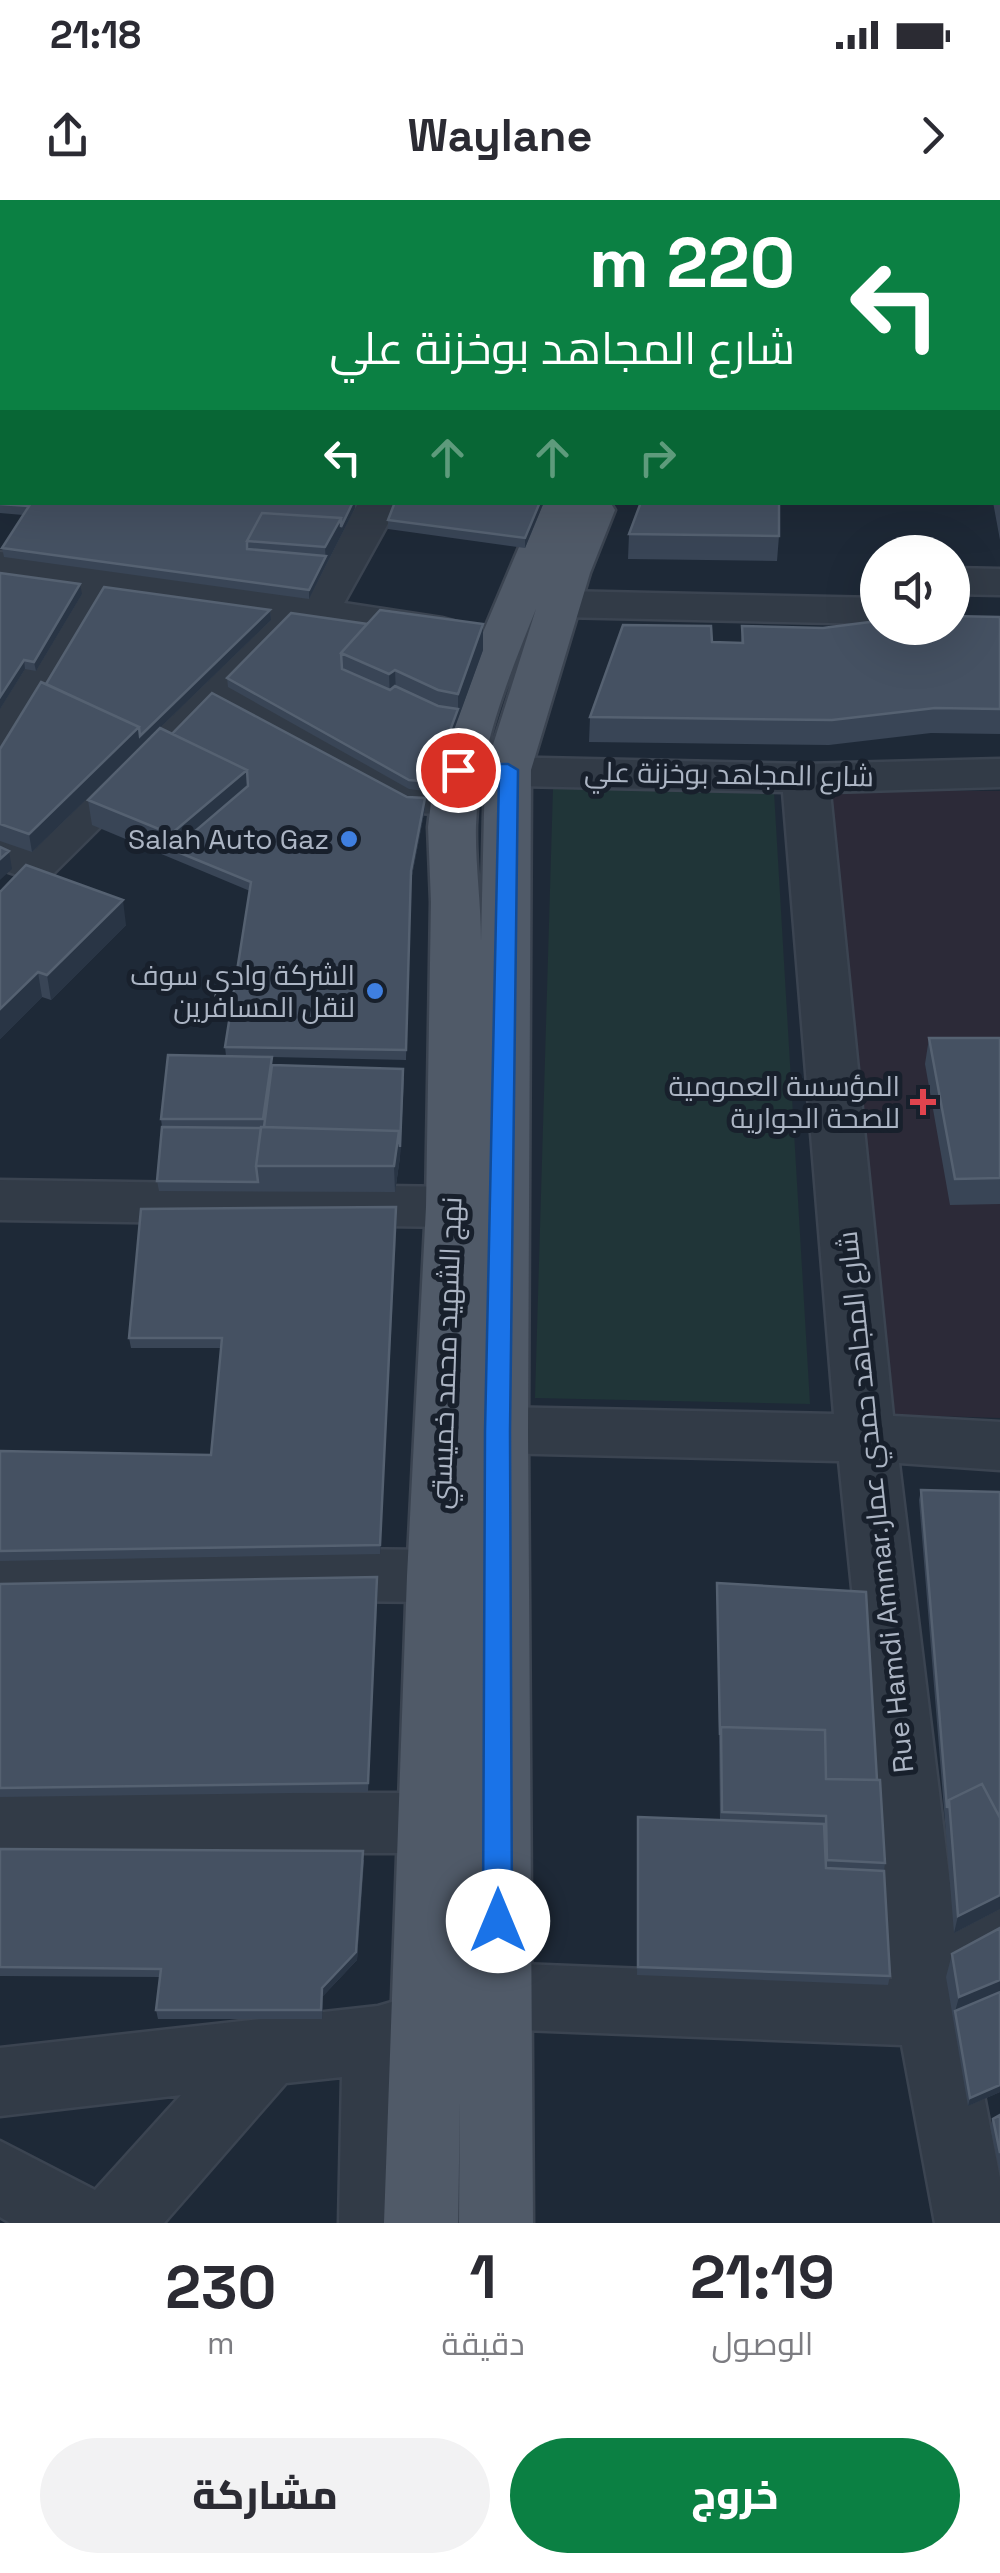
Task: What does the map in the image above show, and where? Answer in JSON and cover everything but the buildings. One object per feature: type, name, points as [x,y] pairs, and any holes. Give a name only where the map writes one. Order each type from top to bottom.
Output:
[{"type":"main road","name":"نهج الشهيد محمد خميستي","points":[[421,2223],[402,2032],[430,1823],[438,1576],[470,1430],[483,770],[500,639],[558,505]]},
{"type":"main road","name":"نهج الشهيد محمد خميستي","points":[[496,2223],[498,1996],[470,1430],[453,1207],[456,902],[452,827],[483,770],[565,589],[596,505]]},
{"type":"street","points":[[0,851],[34,865],[293,611],[325,599],[371,505]]},
{"type":"street","points":[[0,565],[500,639]]},
{"type":"street","points":[[565,589],[860,581]]},
{"type":"street","points":[[970,581],[1000,582]]},
{"type":"street","points":[[0,742],[104,582]]},
{"type":"street","points":[[565,589],[860,610]]},
{"type":"street","points":[[970,611],[1000,610]]},
{"type":"street","points":[[212,693],[400,794],[429,800],[483,770]]},
{"type":"street","name":"شارع المجاهد بوخزنة علي","points":[[483,770],[805,778],[1000,773]]},
{"type":"street","name":"Rue Hamdi Ammar,شارع المجاهد حمدي عمار","points":[[805,778],[866,1438],[928,1990],[972,2223]]},
{"type":"street","points":[[0,1200],[453,1207]]},
{"type":"street","points":[[470,1430],[866,1438],[1000,1446]]},
{"type":"street","points":[[0,1577],[128,1573],[438,1576]]},
{"type":"street","points":[[0,1823],[430,1823]]},
{"type":"street","points":[[498,1996],[928,1990],[1000,1927]]},
{"type":"street","points":[[0,2082],[267,2052],[402,2032],[376,2223]]},
{"type":"street","points":[[116,2223],[267,2052]]},
{"type":"street","points":[[0,2177],[81,2223]]},
{"type":"shaded area","name":"المؤسسة العمومية للصحة الجوارية","points":[[823,790],[1000,791],[1000,1418],[870,1414]]},
{"type":"green space","points":[[553,788],[774,792],[810,1404],[535,1398]]},
{"type":"place","name":"Salah Auto Gaz","points":[[349,839]]},
{"type":"place","name":"الشركة وادي سوف لنقل المسافرين","points":[[375,991]]},
{"type":"place","name":"المؤسسة العمومية للصحة الجوارية","points":[[923,1102]]},
{"type":"route","points":[[458,770],[508,770],[498,1431],[498,1921]]}]
